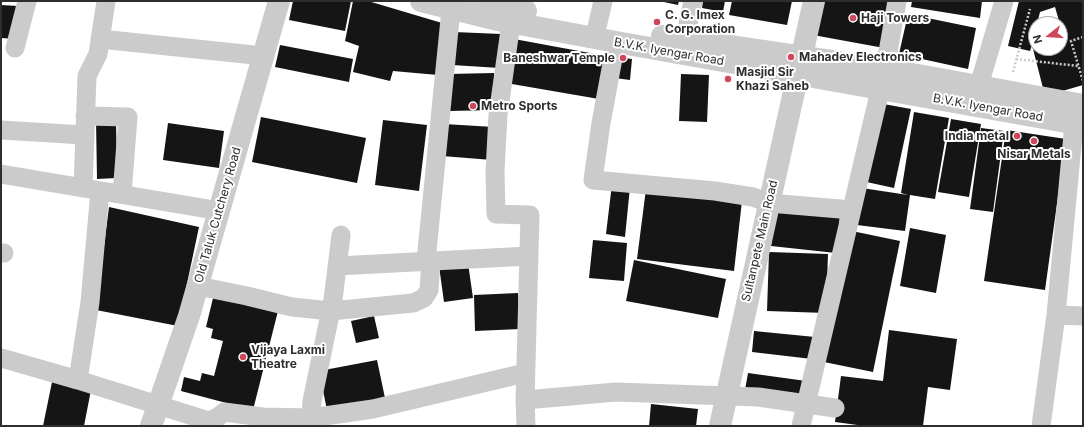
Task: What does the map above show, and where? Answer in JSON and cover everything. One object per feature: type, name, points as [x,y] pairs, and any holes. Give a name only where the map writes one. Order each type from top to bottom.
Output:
[{"type":"street","points":[[15,48],[27,1]]},
{"type":"street","points":[[78,380],[90,302],[92,189],[84,135],[87,76],[98,54],[106,1]]},
{"type":"street","name":"Old Taluk Cutchery Road","points":[[152,426],[190,316],[279,1]]},
{"type":"street","name":"B.V.K. Iyengar Road","points":[[421,1],[451,10],[511,23],[616,42],[800,66],[882,79],[976,96],[1080,118]]},
{"type":"street","name":"B.V.K. Iyengar Road","points":[[484,1],[597,27],[685,39],[800,66]]},
{"type":"street","points":[[597,27],[603,1]]},
{"type":"street","points":[[685,39],[693,1]]},
{"type":"street","name":"Sultanpete Main Road","points":[[720,426],[814,1]]},
{"type":"street","points":[[801,426],[882,79],[897,1]]},
{"type":"street","points":[[976,96],[1004,1]]},
{"type":"street","points":[[198,286],[292,307],[331,311],[413,303],[424,298],[429,290],[429,261],[451,10]]},
{"type":"street","points":[[511,23],[498,115],[496,214],[530,216],[525,400],[526,426]]},
{"type":"street","points":[[100,39],[264,56]]},
{"type":"street","points":[[616,42],[601,123],[593,180],[714,191],[753,197],[769,203],[852,210]]},
{"type":"street","points":[[85,116],[128,117],[122,194]]},
{"type":"street","points":[[1041,426],[1056,315],[1076,189],[1080,118]]},
{"type":"street","points":[[1,130],[84,135]]},
{"type":"street","points":[[1,174],[220,211]]},
{"type":"street","points":[[310,422],[312,401],[331,311],[341,235]]},
{"type":"street","points":[[337,266],[528,256]]},
{"type":"street","points":[[1056,315],[1083,316]]},
{"type":"street","points":[[1,358],[159,404],[209,421],[218,417],[224,412],[310,422],[374,418],[526,373]]},
{"type":"street","points":[[525,400],[616,392],[758,397],[835,408]]},
{"type":"path","points":[[1019,49],[1030,9]]},
{"type":"path","points":[[1083,37],[1071,41],[1083,81]]},
{"type":"path","points":[[1016,59],[1078,66]]},
{"type":"building","points":[[293,1],[351,1],[345,31],[289,20]]},
{"type":"building","points":[[353,1],[368,1],[442,23],[438,75],[393,71],[390,81],[353,72],[359,46],[345,41]]},
{"type":"building","points":[[659,1],[679,1],[678,5]]},
{"type":"building","points":[[703,1],[725,1],[723,12],[702,8]]},
{"type":"building","points":[[732,1],[792,1],[787,25],[729,15]]},
{"type":"building","name":"Haji Towers","points":[[819,1],[893,1],[884,48],[813,35]]},
{"type":"building","points":[[912,1],[982,1],[980,18],[911,7]]},
{"type":"building","points":[[1019,1],[1083,1],[1083,85],[1045,96],[1035,56],[1068,56],[1068,16],[1058,16],[1055,7],[1040,12],[1039,16],[1028,16],[1028,51],[1008,46]]},
{"type":"building","points":[[1,5],[18,6],[15,39],[1,38]]},
{"type":"building","points":[[908,14],[976,28],[968,69],[899,54]]},
{"type":"building","points":[[454,32],[501,34],[500,68],[452,65]]},
{"type":"building","points":[[514,39],[606,56],[599,99],[506,83]]},
{"type":"building","points":[[280,45],[353,59],[349,82],[275,67]]},
{"type":"building","points":[[617,57],[632,59],[630,80],[615,78]]},
{"type":"building","points":[[494,73],[495,110],[449,111],[448,74]]},
{"type":"building","points":[[681,74],[709,75],[707,122],[679,121]]},
{"type":"building","points":[[878,103],[911,109],[894,188],[862,181]]},
{"type":"building","points":[[914,112],[949,118],[935,199],[910,195],[905,231],[857,225],[862,188],[908,195],[901,193]]},
{"type":"building","points":[[261,117],[366,138],[357,183],[252,162]]},
{"type":"building","points":[[116,119],[117,178],[97,179],[96,120]]},
{"type":"building","points":[[951,119],[981,124],[969,197],[938,192]]},
{"type":"building","points":[[383,120],[427,125],[419,191],[375,185]]},
{"type":"building","points":[[168,123],[224,131],[219,168],[163,160]]},
{"type":"building","points":[[444,124],[494,127],[492,160],[442,156]]},
{"type":"building","points":[[981,128],[1004,131],[993,212],[970,209]]},
{"type":"building","points":[[1006,130],[1066,139],[1045,290],[984,281]]},
{"type":"building","points":[[612,184],[630,187],[625,237],[606,234]]},
{"type":"building","points":[[646,189],[742,201],[734,271],[637,259]]},
{"type":"building","points":[[109,207],[199,227],[178,326],[96,310]]},
{"type":"building","points":[[776,208],[840,215],[836,253],[771,246]]},
{"type":"building","points":[[910,228],[946,235],[936,293],[900,286]]},
{"type":"building","points":[[852,231],[900,241],[873,372],[824,362]]},
{"type":"building","points":[[593,240],[627,243],[624,281],[589,278]]},
{"type":"building","points":[[769,252],[828,254],[826,313],[767,311]]},
{"type":"building","points":[[634,260],[726,279],[718,318],[626,301]]},
{"type":"building","points":[[468,263],[473,298],[444,302],[439,266]]},
{"type":"building","points":[[518,293],[520,329],[475,331],[474,295]]},
{"type":"building","name":"Vijaya Laxmi Theatre","points":[[214,294],[278,311],[253,410],[181,391],[184,377],[200,381],[202,373],[214,376],[223,341],[211,338],[213,329],[206,327]]},
{"type":"building","points":[[374,316],[379,338],[356,343],[351,321]]},
{"type":"building","points":[[889,330],[957,339],[950,390],[928,387],[923,426],[865,426],[835,422],[841,376],[883,381]]},
{"type":"building","points":[[754,331],[815,337],[812,359],[752,352]]},
{"type":"building","points":[[377,360],[385,398],[327,410],[319,371]]},
{"type":"building","points":[[748,373],[806,381],[803,398],[745,390]]},
{"type":"building","points":[[52,382],[91,390],[84,426],[43,426]]},
{"type":"building","points":[[651,404],[698,409],[696,426],[649,426]]},
{"type":"place","name":"Haji Towers","points":[[853,18]]},
{"type":"place","name":"C. G. Imex Corporation","points":[[657,22]]},
{"type":"place","name":"Mahadev Electronics","points":[[791,57]]},
{"type":"place","name":"Baneshwar Temple","points":[[623,58]]},
{"type":"place","name":"Masjid Sir Khazi Saheb","points":[[728,79]]},
{"type":"place","name":"Metro Sports","points":[[473,106]]},
{"type":"place","name":"India metal","points":[[1017,136]]},
{"type":"place","name":"Nisar Metals","points":[[1034,141]]},
{"type":"place","name":"Vijaya Laxmi Theatre","points":[[243,357]]}]
